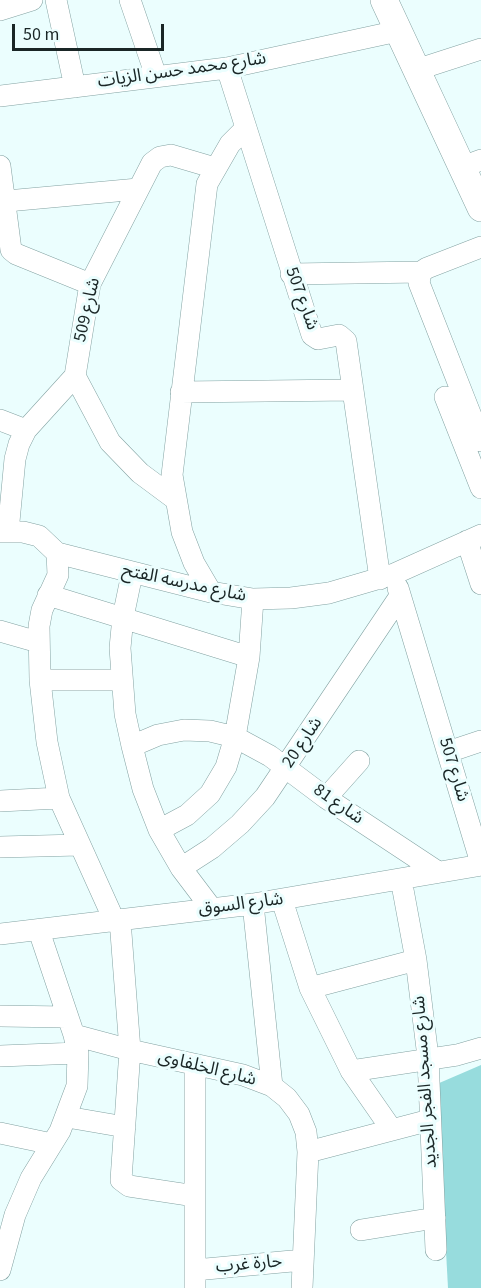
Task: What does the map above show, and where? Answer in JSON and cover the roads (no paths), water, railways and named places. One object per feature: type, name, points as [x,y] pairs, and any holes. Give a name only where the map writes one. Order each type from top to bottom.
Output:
[{"type":"main road","points":[[384,0],[416,70],[471,163],[481,208]]},
{"type":"street","points":[[0,10],[32,0]]},
{"type":"street","points":[[56,0],[75,87]]},
{"type":"street","points":[[130,0],[156,76]]},
{"type":"street","name":"شارع محمد حسن الزيات","points":[[0,96],[227,68],[398,32]]},
{"type":"street","points":[[416,70],[481,49]]},
{"type":"street","name":"شارع 507","points":[[227,68],[312,335],[318,339],[339,335],[344,338],[387,577],[400,596],[481,864]]},
{"type":"street","points":[[211,592],[194,563],[182,532],[172,475],[207,184],[230,144],[246,128]]},
{"type":"street","name":"شارع 509","points":[[75,376],[90,284],[152,163],[160,157],[182,156],[215,168]]},
{"type":"street","points":[[0,170],[7,201],[9,243],[16,254],[90,284]]},
{"type":"street","points":[[7,201],[138,189]]},
{"type":"street","points":[[291,274],[422,272],[481,247]]},
{"type":"street","points":[[422,272],[421,292],[481,441]]},
{"type":"street","points":[[175,499],[140,473],[110,442],[75,376],[26,430],[15,459],[4,532],[39,536],[57,553],[58,575],[48,595],[39,626],[40,680],[47,742],[59,798],[79,845],[117,920],[130,1050],[119,1175],[124,1184],[195,1196]]},
{"type":"street","points":[[182,392],[352,390]]},
{"type":"street","points":[[445,397],[481,488]]},
{"type":"street","points":[[0,420],[26,430]]},
{"type":"street","points":[[474,538],[481,584]]},
{"type":"street","name":"شارع مدرسه الفتح","points":[[57,553],[132,574],[211,592],[253,598],[291,598],[320,594],[387,577],[474,538]]},
{"type":"street","points":[[132,574],[123,616],[121,680],[132,746],[143,789],[159,830],[181,868],[212,909]]},
{"type":"street","points":[[48,595],[123,616],[249,657]]},
{"type":"street","name":"شارع 20","points":[[181,868],[212,848],[240,824],[265,797],[400,596]]},
{"type":"street","points":[[159,830],[187,815],[210,794],[226,767],[235,738],[249,657],[253,598]]},
{"type":"street","points":[[0,631],[38,642]]},
{"type":"street","points":[[40,680],[121,680]]},
{"type":"street","name":"شارع 81","points":[[132,746],[158,735],[184,730],[210,731],[235,738],[286,768],[326,798],[438,873]]},
{"type":"street","points":[[448,752],[481,741]]},
{"type":"street","points":[[326,798],[359,761]]},
{"type":"street","points":[[0,801],[59,798]]},
{"type":"street","points":[[0,847],[79,845]]},
{"type":"street","name":"شارع السوق","points":[[0,934],[282,900],[481,864]]},
{"type":"street","name":"شارع مسجد الفجر الجديد","points":[[401,879],[416,960],[428,1057],[436,1251]]},
{"type":"street","points":[[282,900],[310,988],[351,1071],[392,1130]]},
{"type":"street","points":[[253,904],[272,1086]]},
{"type":"street","points":[[0,1270],[15,1215],[31,1178],[67,1117],[77,1086],[72,1035],[39,930]]},
{"type":"street","points":[[310,988],[416,960]]},
{"type":"street","points":[[0,1016],[72,1035]]},
{"type":"street","points":[[0,1056],[72,1035]]},
{"type":"street","name":"شارع الخلفاوى","points":[[72,1035],[243,1075],[272,1086],[288,1098],[299,1114],[306,1132],[309,1152],[302,1288]]},
{"type":"street","points":[[351,1071],[428,1057],[457,1055],[481,1048]]},
{"type":"street","points":[[195,1065],[195,1279]]},
{"type":"street","points":[[67,1117],[125,1127]]},
{"type":"street","points":[[309,1152],[430,1120]]},
{"type":"street","points":[[0,1133],[52,1144]]},
{"type":"street","points":[[361,1230],[435,1218]]},
{"type":"street","name":"حارة غرب","points":[[195,1279],[303,1260]]}]
